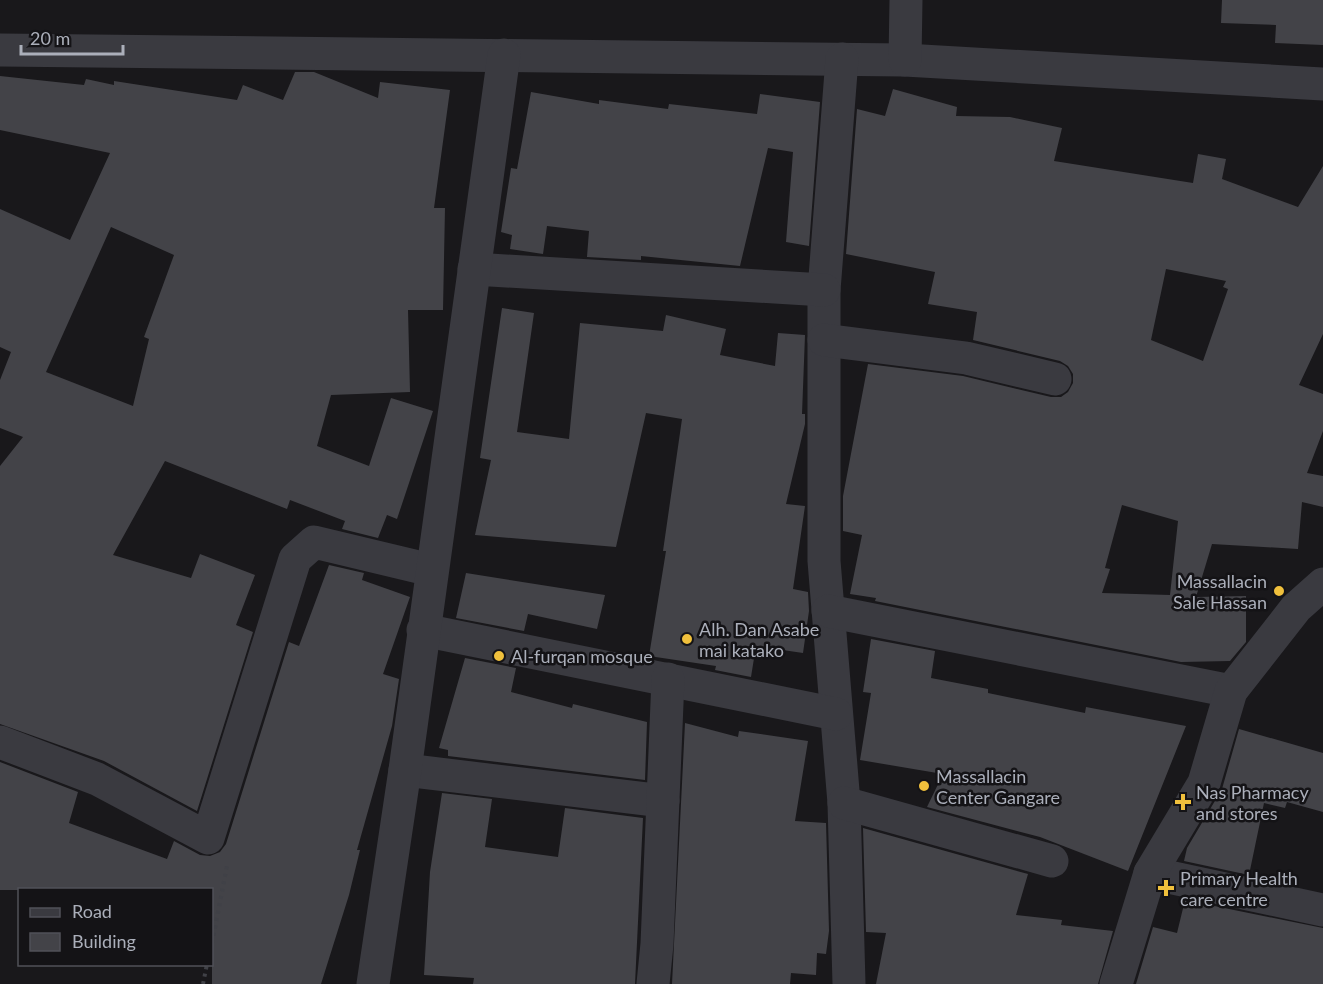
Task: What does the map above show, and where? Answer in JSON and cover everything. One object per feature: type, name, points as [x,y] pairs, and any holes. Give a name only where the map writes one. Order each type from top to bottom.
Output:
[{"type":"street","points":[[904,60],[906,0]]},
{"type":"street","points":[[0,50],[904,60],[1323,84]]},
{"type":"street","points":[[373,984],[405,770],[504,55]]},
{"type":"street","points":[[842,59],[824,290],[824,561],[844,803],[849,984]]},
{"type":"street","points":[[474,269],[824,290]]},
{"type":"street","points":[[824,340],[966,358],[1055,379]]},
{"type":"street","points":[[0,742],[97,779],[208,838],[295,559],[314,542],[431,570]]},
{"type":"street","points":[[1116,984],[1150,873],[1204,783],[1232,691],[1296,608],[1323,584]]},
{"type":"street","points":[[828,611],[1232,691]]},
{"type":"street","points":[[423,630],[836,714]]},
{"type":"street","points":[[653,984],[668,679]]},
{"type":"street","points":[[405,770],[663,801]]},
{"type":"street","points":[[844,803],[1052,861]]},
{"type":"street","points":[[1150,873],[1323,910]]},
{"type":"path","points":[[208,838],[228,859],[213,938]]},
{"type":"path","points":[[203,984],[207,966]]},
{"type":"building","points":[[1222,0],[1323,0],[1323,45],[1275,43],[1276,25],[1221,23]]},
{"type":"building","points":[[295,72],[314,72],[378,98],[380,82],[450,90],[434,208],[445,208],[443,310],[408,310],[410,392],[331,395],[317,446],[369,466],[391,398],[433,411],[397,519],[387,515],[378,538],[342,529],[345,521],[290,500],[287,509],[165,461],[113,555],[191,578],[200,554],[255,575],[236,625],[253,632],[197,811],[104,761],[0,724],[0,466],[23,437],[0,428],[0,380],[11,352],[0,347],[0,209],[70,240],[110,153],[0,130],[0,76],[84,85],[86,79],[114,85],[114,81],[237,100],[243,85],[283,100]],"holes":[[[111,227],[174,255],[144,337],[149,339],[133,406],[46,372]]]},
{"type":"building","points":[[893,89],[957,107],[956,116],[1010,117],[1062,128],[1054,161],[1193,183],[1198,154],[1226,159],[1222,179],[1298,207],[1323,166],[1323,334],[1299,385],[1323,394],[1323,431],[1307,473],[1323,476],[1323,507],[1302,502],[1298,549],[1212,544],[1196,597],[1246,596],[1246,642],[1230,661],[1181,662],[875,601],[876,598],[850,594],[862,535],[843,531],[843,496],[868,364],[963,376],[1051,397],[1061,397],[1068,392],[1073,383],[1073,374],[1068,366],[1060,361],[973,340],[977,312],[928,304],[935,272],[846,254],[857,109],[885,116]],"holes":[[[1166,269],[1226,281],[1223,287],[1228,289],[1203,361],[1151,340]],[[1122,505],[1178,521],[1170,595],[1102,593],[1110,569],[1105,568]]]},
{"type":"building","points":[[531,92],[599,104],[599,100],[668,109],[669,104],[757,114],[760,94],[820,102],[809,246],[786,242],[793,152],[768,148],[740,266],[641,256],[641,260],[587,257],[589,231],[547,226],[543,254],[510,249],[512,235],[501,232],[511,168],[517,169]]},
{"type":"building","points":[[502,308],[534,313],[517,432],[569,439],[580,323],[663,331],[666,315],[726,329],[720,355],[775,366],[778,333],[805,335],[802,414],[805,414],[805,424],[786,504],[805,506],[793,589],[808,592],[809,611],[803,653],[756,646],[751,677],[715,670],[716,666],[649,656],[666,551],[663,551],[682,419],[646,413],[616,547],[475,535],[491,460],[480,458]]},
{"type":"building","points":[[329,565],[364,573],[362,580],[410,597],[383,674],[399,679],[392,726],[357,850],[360,850],[349,895],[321,984],[212,984],[213,888],[18,888],[18,890],[0,890],[0,762],[78,792],[69,823],[167,859],[174,841],[200,855],[210,856],[220,852],[226,844],[289,642],[299,646]]},
{"type":"building","points":[[466,573],[605,595],[597,629],[528,614],[524,631],[456,618]]},
{"type":"building","points":[[871,639],[935,651],[931,678],[988,689],[988,693],[1085,713],[1086,707],[1186,726],[1128,871],[1040,837],[927,807],[943,774],[860,760],[871,693],[863,692]]},
{"type":"building","points":[[465,658],[516,668],[511,692],[572,708],[573,704],[647,722],[645,780],[448,756],[448,750],[439,748]]},
{"type":"building","points":[[685,723],[738,737],[739,731],[808,741],[795,821],[826,823],[829,931],[826,954],[817,953],[816,975],[791,973],[790,984],[672,984]]},
{"type":"building","points":[[1239,729],[1323,753],[1323,812],[1287,802],[1285,808],[1264,803],[1249,875],[1184,861],[1187,848],[1222,789]]},
{"type":"building","points":[[442,793],[492,799],[485,847],[558,857],[565,808],[643,818],[635,984],[473,984],[474,978],[424,975],[430,872]]},
{"type":"building","points":[[863,828],[1028,874],[1016,915],[1062,920],[1061,925],[1113,931],[1098,984],[876,984],[886,933],[866,932]]},
{"type":"building","points":[[1185,900],[1323,928],[1323,984],[1136,984],[1153,927],[1177,933]]},
{"type":"place","name":"Massallacin Sale Hassan","points":[[1279,591]]},
{"type":"place","name":"Alh. Dan Asabe mai katako","points":[[687,639]]},
{"type":"place","name":"Al-furqan mosque","points":[[499,656]]},
{"type":"place","name":"Massallacin Center Gangare","points":[[924,786]]},
{"type":"place","name":"Nas Pharmacy and stores","points":[[1183,802]]},
{"type":"place","name":"Primary Health care centre","points":[[1166,888]]}]
